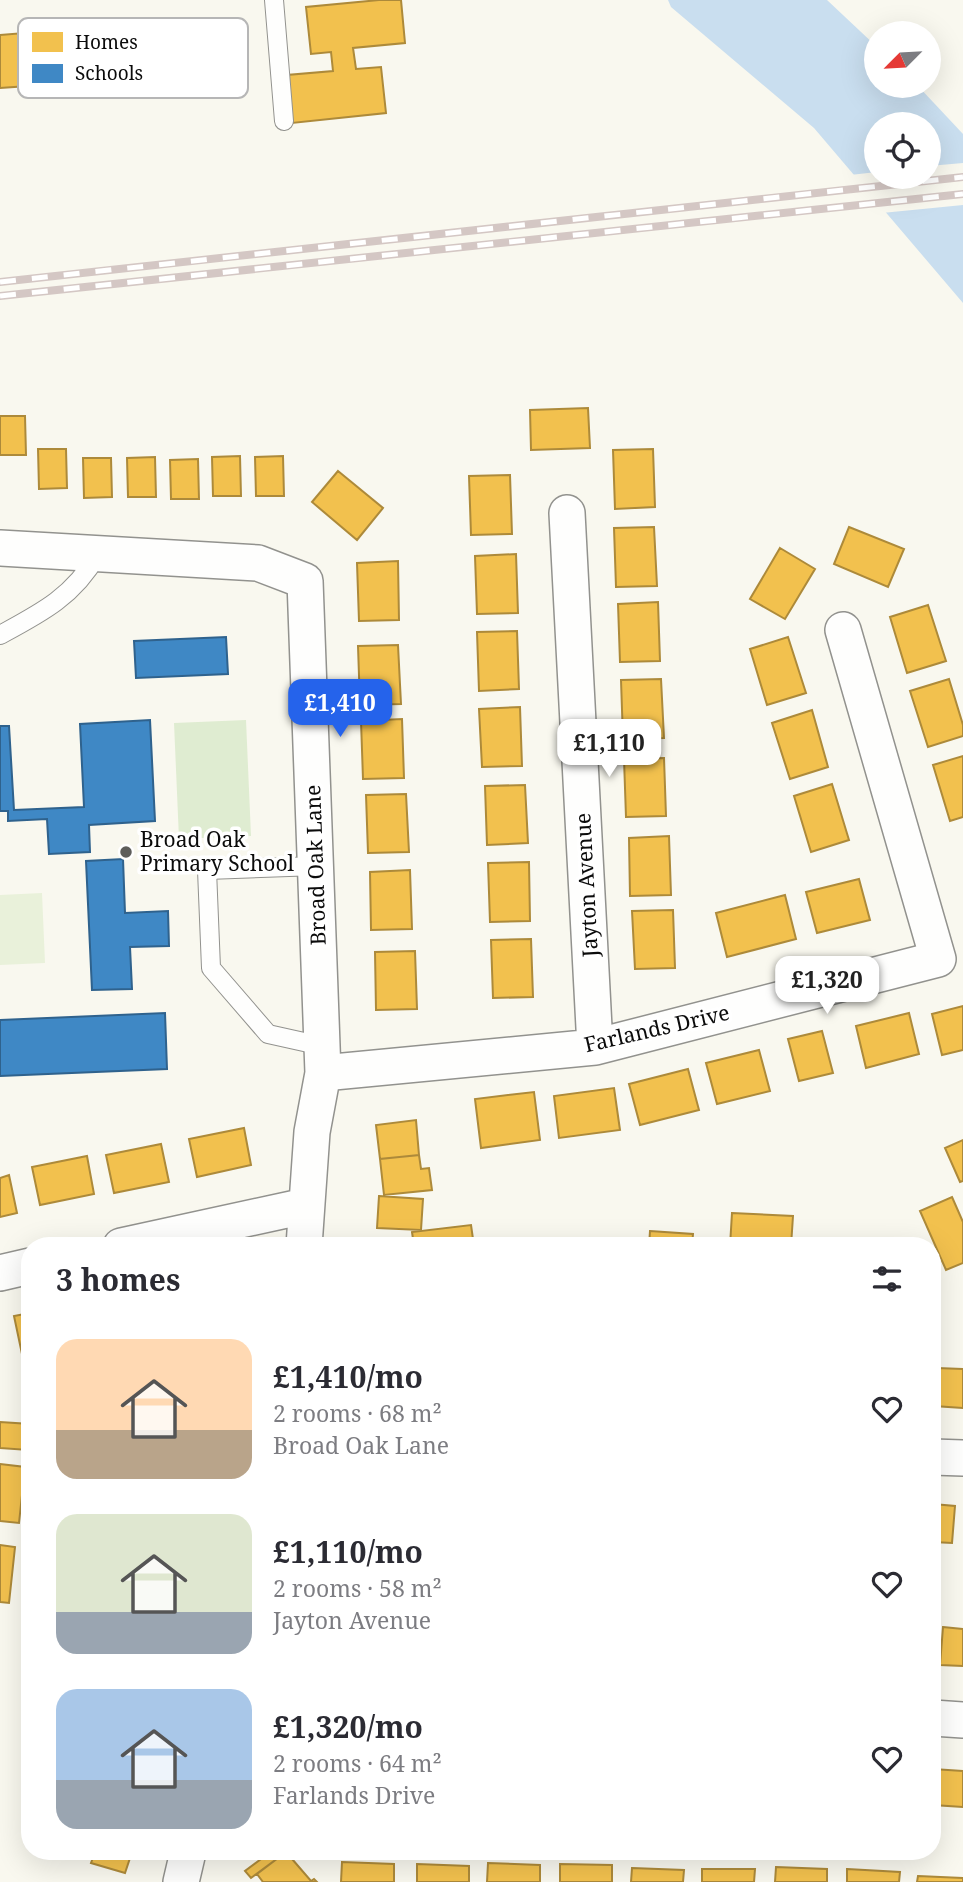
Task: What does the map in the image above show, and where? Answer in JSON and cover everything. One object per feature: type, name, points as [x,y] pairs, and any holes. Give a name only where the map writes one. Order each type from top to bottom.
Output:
[{"type":"street","name":"Jayton Avenue","points":[[567,513],[595,1046]]},
{"type":"street","name":"Broad Oak Lane","points":[[0,548],[258,563],[305,581],[322,1059],[312,1132],[304,1237]]},
{"type":"street","name":"Farlands Drive","points":[[322,1059],[595,1046],[938,959],[843,630]]},
{"type":"street","points":[[162,1237],[305,1206]]},
{"type":"street","points":[[0,1273],[21,1268]]},
{"type":"street","points":[[941,1457],[963,1458]]},
{"type":"street","points":[[941,1719],[963,1720]]},
{"type":"street","points":[[181,1882],[186,1860]]},
{"type":"lane","points":[[274,0],[284,121]]},
{"type":"lane","points":[[0,635],[53,607],[84,578],[97,555]]},
{"type":"lane","points":[[317,866],[207,870],[211,968],[268,1034],[322,1059]]},
{"type":"green space","points":[[246,720],[251,836],[179,839],[174,723]]},
{"type":"green space","points":[[42,893],[45,963],[0,965],[0,895]]},
{"type":"water","points":[[668,0],[827,0],[864,35],[864,98],[929,98],[963,134],[963,303],[866,189],[941,189],[941,112],[864,112],[864,187],[814,128],[671,7]]},
{"type":"pier","points":[[963,163],[963,205],[882,213],[850,175],[864,173],[864,189],[941,189],[941,165]]},
{"type":"building: Homes","points":[[401,0],[405,43],[353,48],[356,69],[381,67],[386,113],[292,123],[287,75],[333,71],[331,52],[311,54],[306,7]]},
{"type":"building: Homes","points":[[18,34],[18,87],[0,88],[0,35]]},
{"type":"building: Homes","points":[[588,408],[590,448],[531,450],[530,410]]},
{"type":"building: Homes","points":[[0,416],[25,416],[26,455],[0,455]]},
{"type":"building: Homes","points":[[38,449],[66,449],[67,488],[39,489]]},
{"type":"building: Homes","points":[[653,449],[655,507],[615,509],[613,450]]},
{"type":"building: Homes","points":[[240,456],[241,496],[213,496],[212,457]]},
{"type":"building: Homes","points":[[283,456],[284,496],[256,496],[255,457]]},
{"type":"building: Homes","points":[[155,457],[156,497],[128,497],[127,458]]},
{"type":"building: Homes","points":[[83,458],[111,458],[112,497],[84,498]]},
{"type":"building: Homes","points":[[198,459],[199,499],[171,499],[170,460]]},
{"type":"building: Homes","points":[[338,471],[383,508],[357,540],[312,502]]},
{"type":"building: Homes","points":[[510,475],[512,534],[471,535],[469,476]]},
{"type":"building: Homes","points":[[654,527],[657,586],[616,587],[614,528]]},
{"type":"building: Homes","points":[[849,527],[904,549],[888,587],[834,564]]},
{"type":"building: Homes","points":[[780,548],[815,569],[785,619],[750,599]]},
{"type":"building: Homes","points":[[516,554],[518,613],[477,614],[475,556]]},
{"type":"building: Homes","points":[[398,561],[399,620],[359,621],[357,563]]},
{"type":"building: Homes","points":[[658,602],[660,661],[620,662],[618,604]]},
{"type":"building: Homes","points":[[928,605],[946,661],[907,673],[890,617]]},
{"type":"building: Homes","points":[[517,631],[519,689],[479,691],[477,632]]},
{"type":"building: Homes","points":[[788,637],[806,693],[767,705],[750,649]]},
{"type":"building: Homes","points":[[398,645],[401,704],[360,705],[358,646]]},
{"type":"building: Homes","points":[[661,679],[664,738],[623,739],[621,680]]},
{"type":"building: Homes","points":[[949,679],[963,725],[963,736],[928,747],[910,691]]},
{"type":"building: Homes","points":[[520,707],[522,766],[482,767],[479,709]]},
{"type":"building: Homes","points":[[812,710],[828,767],[790,779],[772,723]]},
{"type":"building: Homes","points":[[402,719],[404,778],[363,779],[361,721]]},
{"type":"building: Homes","points":[[963,756],[963,817],[950,821],[933,765]]},
{"type":"building: Homes","points":[[664,758],[666,816],[626,817],[624,759]]},
{"type":"building: Homes","points":[[832,784],[849,840],[811,852],[794,796]]},
{"type":"building: Homes","points":[[525,785],[528,843],[487,845],[485,786]]},
{"type":"building: Homes","points":[[406,794],[409,852],[368,853],[366,795]]},
{"type":"building: Homes","points":[[669,836],[671,895],[630,896],[629,838]]},
{"type":"building: Homes","points":[[529,862],[530,921],[490,922],[488,863]]},
{"type":"building: Homes","points":[[410,870],[412,929],[371,930],[370,872]]},
{"type":"building: Homes","points":[[859,879],[870,920],[817,933],[806,892]]},
{"type":"building: Homes","points":[[785,895],[796,939],[727,957],[716,913]]},
{"type":"building: Homes","points":[[673,910],[675,968],[635,969],[632,911]]},
{"type":"building: Homes","points":[[531,939],[533,997],[493,998],[491,940]]},
{"type":"building: Homes","points":[[415,951],[417,1009],[376,1010],[375,952]]},
{"type":"building: Homes","points":[[963,1006],[963,1050],[942,1055],[932,1014]]},
{"type":"building: Homes","points":[[909,1013],[919,1054],[866,1068],[856,1026]]},
{"type":"building: Homes","points":[[822,1031],[833,1073],[799,1081],[788,1039]]},
{"type":"building: Homes","points":[[759,1050],[770,1091],[717,1104],[706,1063]]},
{"type":"building: Homes","points":[[688,1069],[699,1110],[640,1125],[629,1084]]},
{"type":"building: Homes","points":[[614,1088],[620,1130],[559,1138],[554,1096]]},
{"type":"building: Homes","points":[[534,1092],[540,1140],[481,1148],[475,1099]]},
{"type":"building: Homes","points":[[416,1120],[419,1155],[380,1159],[376,1125]]},
{"type":"building: Homes","points":[[244,1128],[251,1165],[197,1177],[189,1139]]},
{"type":"building: Homes","points":[[963,1140],[963,1181],[960,1182],[945,1148]]},
{"type":"building: Homes","points":[[161,1144],[169,1182],[114,1193],[106,1155]]},
{"type":"building: Homes","points":[[419,1155],[421,1169],[429,1168],[432,1190],[384,1195],[380,1159]]},
{"type":"building: Homes","points":[[87,1156],[94,1194],[40,1205],[32,1167]]},
{"type":"building: Homes","points":[[9,1175],[17,1213],[0,1217],[0,1178]]},
{"type":"building: Homes","points":[[379,1196],[423,1199],[421,1230],[377,1228]]},
{"type":"building: Homes","points":[[952,1197],[963,1222],[963,1263],[946,1270],[941,1259],[941,1237],[931,1237],[920,1211]]},
{"type":"building: Homes","points":[[732,1213],[793,1216],[792,1237],[731,1237]]},
{"type":"building: Homes","points":[[471,1225],[473,1237],[413,1237],[412,1232]]},
{"type":"building: Homes","points":[[650,1231],[693,1234],[693,1237],[650,1237]]},
{"type":"building: Homes","points":[[21,1315],[21,1349],[14,1316]]},
{"type":"building: Homes","points":[[941,1368],[963,1369],[963,1408],[941,1406]]},
{"type":"building: Homes","points":[[0,1422],[21,1423],[21,1450],[0,1448]]},
{"type":"building: Homes","points":[[0,1464],[21,1467],[19,1523],[0,1521]]},
{"type":"building: Homes","points":[[941,1505],[955,1506],[952,1543],[941,1542]]},
{"type":"building: Homes","points":[[0,1545],[15,1547],[9,1603],[0,1602]]},
{"type":"building: Homes","points":[[943,1627],[963,1629],[963,1666],[941,1665]]},
{"type":"building: Homes","points":[[941,1770],[963,1771],[963,1807],[941,1806]]},
{"type":"building: Homes","points":[[92,1860],[129,1860],[125,1873],[91,1863]]},
{"type":"building: Homes","points":[[260,1860],[275,1860],[251,1878],[245,1871]]},
{"type":"building: Homes","points":[[275,1860],[293,1860],[311,1881],[314,1879],[317,1882],[263,1882],[257,1874]]},
{"type":"building: Homes","points":[[342,1862],[394,1864],[394,1882],[341,1882]]},
{"type":"building: Homes","points":[[488,1863],[540,1865],[540,1882],[487,1882]]},
{"type":"building: Homes","points":[[417,1864],[469,1866],[469,1882],[417,1882]]},
{"type":"building: Homes","points":[[560,1864],[612,1865],[612,1882],[560,1882]]},
{"type":"building: Homes","points":[[776,1867],[827,1869],[827,1882],[775,1882]]},
{"type":"building: Homes","points":[[632,1868],[684,1870],[683,1882],[631,1882]]},
{"type":"building: Homes","points":[[702,1869],[755,1869],[754,1882],[702,1882]]},
{"type":"building: Homes","points":[[847,1869],[900,1872],[899,1882],[847,1882]]},
{"type":"building: Homes","points":[[918,1876],[963,1878],[963,1882],[917,1882]]},
{"type":"building: Schools","points":[[226,637],[228,674],[136,678],[134,641]]},
{"type":"building: Schools","points":[[150,720],[155,821],[89,825],[90,852],[49,854],[47,819],[8,821],[8,811],[0,811],[0,726],[9,726],[14,810],[84,807],[80,724]]},
{"type":"building: Schools","points":[[123,859],[125,913],[168,911],[169,946],[130,947],[132,989],[92,990],[86,861]]},
{"type":"building: Schools","points":[[165,1013],[167,1069],[0,1076],[0,1020]]},
{"type":"railway","points":[[0,282],[963,177]]},
{"type":"railway","points":[[0,296],[963,194]]},
{"type":"place","name":"Broad Oak Primary School","points":[[126,852]]}]
